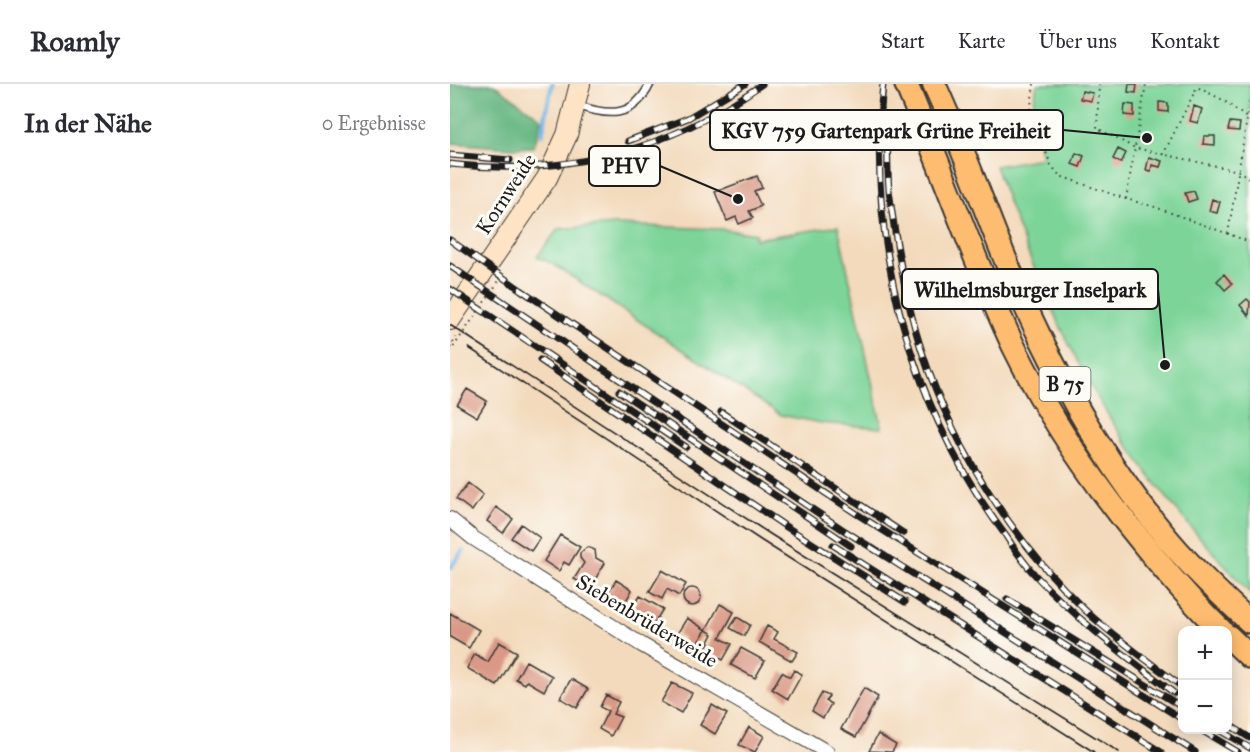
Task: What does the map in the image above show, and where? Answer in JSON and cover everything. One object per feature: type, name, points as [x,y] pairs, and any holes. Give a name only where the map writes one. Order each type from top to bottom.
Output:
[{"type":"highway","name":"B 75","points":[[906,84],[989,290],[1043,401],[1082,463],[1131,528],[1164,569],[1217,626]]},
{"type":"highway","name":"B 75","points":[[934,84],[1038,334],[1078,409],[1119,474],[1167,538],[1250,622]]},
{"type":"highway","points":[[1232,641],[1250,657]]},
{"type":"main road","name":"Kornweide","points":[[450,320],[547,178],[561,151],[576,105],[580,84]]},
{"type":"street","name":"Siebenbrüderweide","points":[[450,519],[473,537],[642,645],[827,752]]},
{"type":"lane","points":[[576,105],[599,112],[620,112],[640,100],[650,84]]},
{"type":"path","points":[[1034,84],[1030,111],[1051,165],[1060,176],[1155,207],[1250,242]]},
{"type":"path","points":[[1099,84],[1097,128],[1135,148],[1239,171],[1250,179]]},
{"type":"path","points":[[1126,199],[1146,84]]},
{"type":"path","points":[[1163,154],[1197,87],[1223,100],[1247,118]]},
{"type":"path","points":[[1228,234],[1250,101]]},
{"type":"path","points":[[450,352],[504,273]]},
{"type":"green space","points":[[450,84],[494,84],[542,119],[534,147],[512,148],[450,143]]},
{"type":"green space","points":[[1037,84],[1250,84],[1250,593],[1167,498],[1112,422],[1053,312],[1028,254],[995,166],[1042,158],[1032,113]]},
{"type":"green space","points":[[616,225],[721,229],[756,234],[755,239],[838,226],[882,428],[821,423],[781,415],[553,264],[537,257],[558,229]]},
{"type":"building","points":[[1129,84],[1137,84],[1136,93],[1128,92]]},
{"type":"building","points":[[1082,91],[1093,93],[1091,101],[1080,99]]},
{"type":"building","points":[[1159,102],[1168,103],[1168,112],[1159,111]]},
{"type":"building","points":[[1125,104],[1134,105],[1134,116],[1124,115]]},
{"type":"building","points":[[1194,106],[1202,109],[1198,123],[1190,121]]},
{"type":"building","points":[[1050,110],[1058,113],[1054,124],[1046,122]]},
{"type":"building","points":[[1230,122],[1240,123],[1239,131],[1228,130]]},
{"type":"building","points":[[1204,136],[1215,136],[1215,145],[1203,144]]},
{"type":"building","points":[[1118,149],[1126,153],[1121,163],[1113,159]]},
{"type":"building","points":[[1076,153],[1084,156],[1080,167],[1072,164]]},
{"type":"building","points":[[1149,157],[1162,161],[1160,167],[1152,165],[1151,171],[1146,170]]},
{"type":"building","points":[[757,176],[762,188],[754,191],[761,206],[749,211],[753,218],[739,224],[736,217],[727,221],[715,192]]},
{"type":"building","points":[[1194,191],[1197,199],[1188,202],[1185,193]]},
{"type":"building","points":[[1212,199],[1220,202],[1217,213],[1209,211]]},
{"type":"building","points":[[1224,274],[1232,284],[1225,290],[1217,281]]},
{"type":"building","points":[[1247,299],[1250,302],[1249,316],[1240,305]]},
{"type":"building","points":[[467,389],[487,401],[477,417],[457,405]]},
{"type":"building","points":[[468,483],[483,495],[472,511],[456,499]]},
{"type":"building","points":[[496,507],[513,519],[503,533],[487,521]]},
{"type":"building","points":[[521,524],[540,538],[531,551],[511,538]]},
{"type":"building","points":[[560,535],[580,547],[569,565],[564,562],[559,571],[544,561]]},
{"type":"building","points":[[587,547],[595,550],[596,558],[605,563],[590,588],[574,579],[584,563],[580,558],[580,553]]},
{"type":"building","points":[[662,570],[686,584],[679,596],[667,589],[662,599],[649,592]]},
{"type":"building","points":[[616,580],[632,590],[623,606],[606,596]]},
{"type":"building","points":[[692,588],[698,591],[701,597],[698,603],[692,606],[686,603],[683,597],[686,591]]},
{"type":"building","points":[[640,596],[663,609],[653,625],[630,612]]},
{"type":"building","points":[[720,604],[734,612],[720,638],[732,644],[723,660],[705,650],[713,634],[706,630]]},
{"type":"building","points":[[450,613],[479,630],[469,648],[450,637]]},
{"type":"building","points":[[737,617],[750,625],[744,636],[730,628]]},
{"type":"building","points":[[687,618],[706,630],[693,650],[682,643],[684,638],[677,634]]},
{"type":"building","points":[[767,626],[778,632],[774,639],[798,652],[792,661],[759,642]]},
{"type":"building","points":[[499,642],[517,652],[497,686],[467,668],[475,654],[488,662]]},
{"type":"building","points":[[741,648],[765,661],[755,678],[731,665]]},
{"type":"building","points":[[526,661],[552,676],[544,691],[527,681],[525,684],[516,679]]},
{"type":"building","points":[[794,670],[802,674],[788,699],[772,689],[782,672],[790,677]]},
{"type":"building","points":[[571,679],[588,689],[577,708],[560,698]]},
{"type":"building","points":[[672,683],[692,693],[681,713],[661,702]]},
{"type":"building","points":[[864,688],[878,697],[856,737],[841,729]]},
{"type":"building","points":[[822,693],[829,696],[826,701],[831,704],[823,718],[812,711]]},
{"type":"building","points":[[606,695],[619,702],[613,714],[621,717],[611,736],[599,729],[608,711],[600,707]]},
{"type":"building","points":[[712,705],[727,714],[715,734],[700,725]]},
{"type":"building","points":[[749,727],[764,736],[755,752],[739,745]]},
{"type":"building","points":[[878,734],[896,745],[892,752],[869,751]]},
{"type":"waterway","points":[[542,134],[552,84]]},
{"type":"waterway","points":[[450,568],[463,551]]},
{"type":"tram line","points":[[450,325],[770,534],[1119,752]]},
{"type":"tram line","points":[[469,348],[762,541],[1094,752]]},
{"type":"railway","points":[[628,141],[688,118],[745,84]]},
{"type":"railway","points":[[450,164],[492,167],[533,166],[574,162],[614,154],[690,127],[727,107],[762,84]]},
{"type":"railway","points":[[883,84],[879,144],[882,204],[889,263],[902,322],[920,379],[944,434],[972,486],[1032,571],[1085,623],[1174,693]]},
{"type":"railway","points":[[887,122],[889,190],[907,297],[929,371],[962,447],[1006,517],[1058,582],[1097,621],[1178,684]]},
{"type":"railway","points":[[450,155],[510,160]]},
{"type":"railway","points":[[450,240],[521,290],[857,514],[1178,716]]},
{"type":"railway","points":[[450,266],[842,529],[1195,752]]},
{"type":"railway","points":[[450,289],[686,447]]},
{"type":"railway","points":[[540,360],[785,526],[905,602]]},
{"type":"railway","points":[[619,391],[851,546]]},
{"type":"railway","points":[[721,412],[903,533]]},
{"type":"railway","points":[[833,545],[1161,752]]},
{"type":"railway","points":[[1007,599],[1178,705]]},
{"type":"railway","points":[[1232,727],[1250,738]]},
{"type":"railway","points":[[1208,734],[1238,752]]},
{"type":"railway","points":[[1226,734],[1250,748]]},
{"type":"place","name":"KGV 759 Gartenpark Grüne Freiheit","points":[[1147,138]]},
{"type":"place","name":"PHV","points":[[738,199]]},
{"type":"place","name":"Wilhelmsburger Inselpark","points":[[1165,365]]}]
